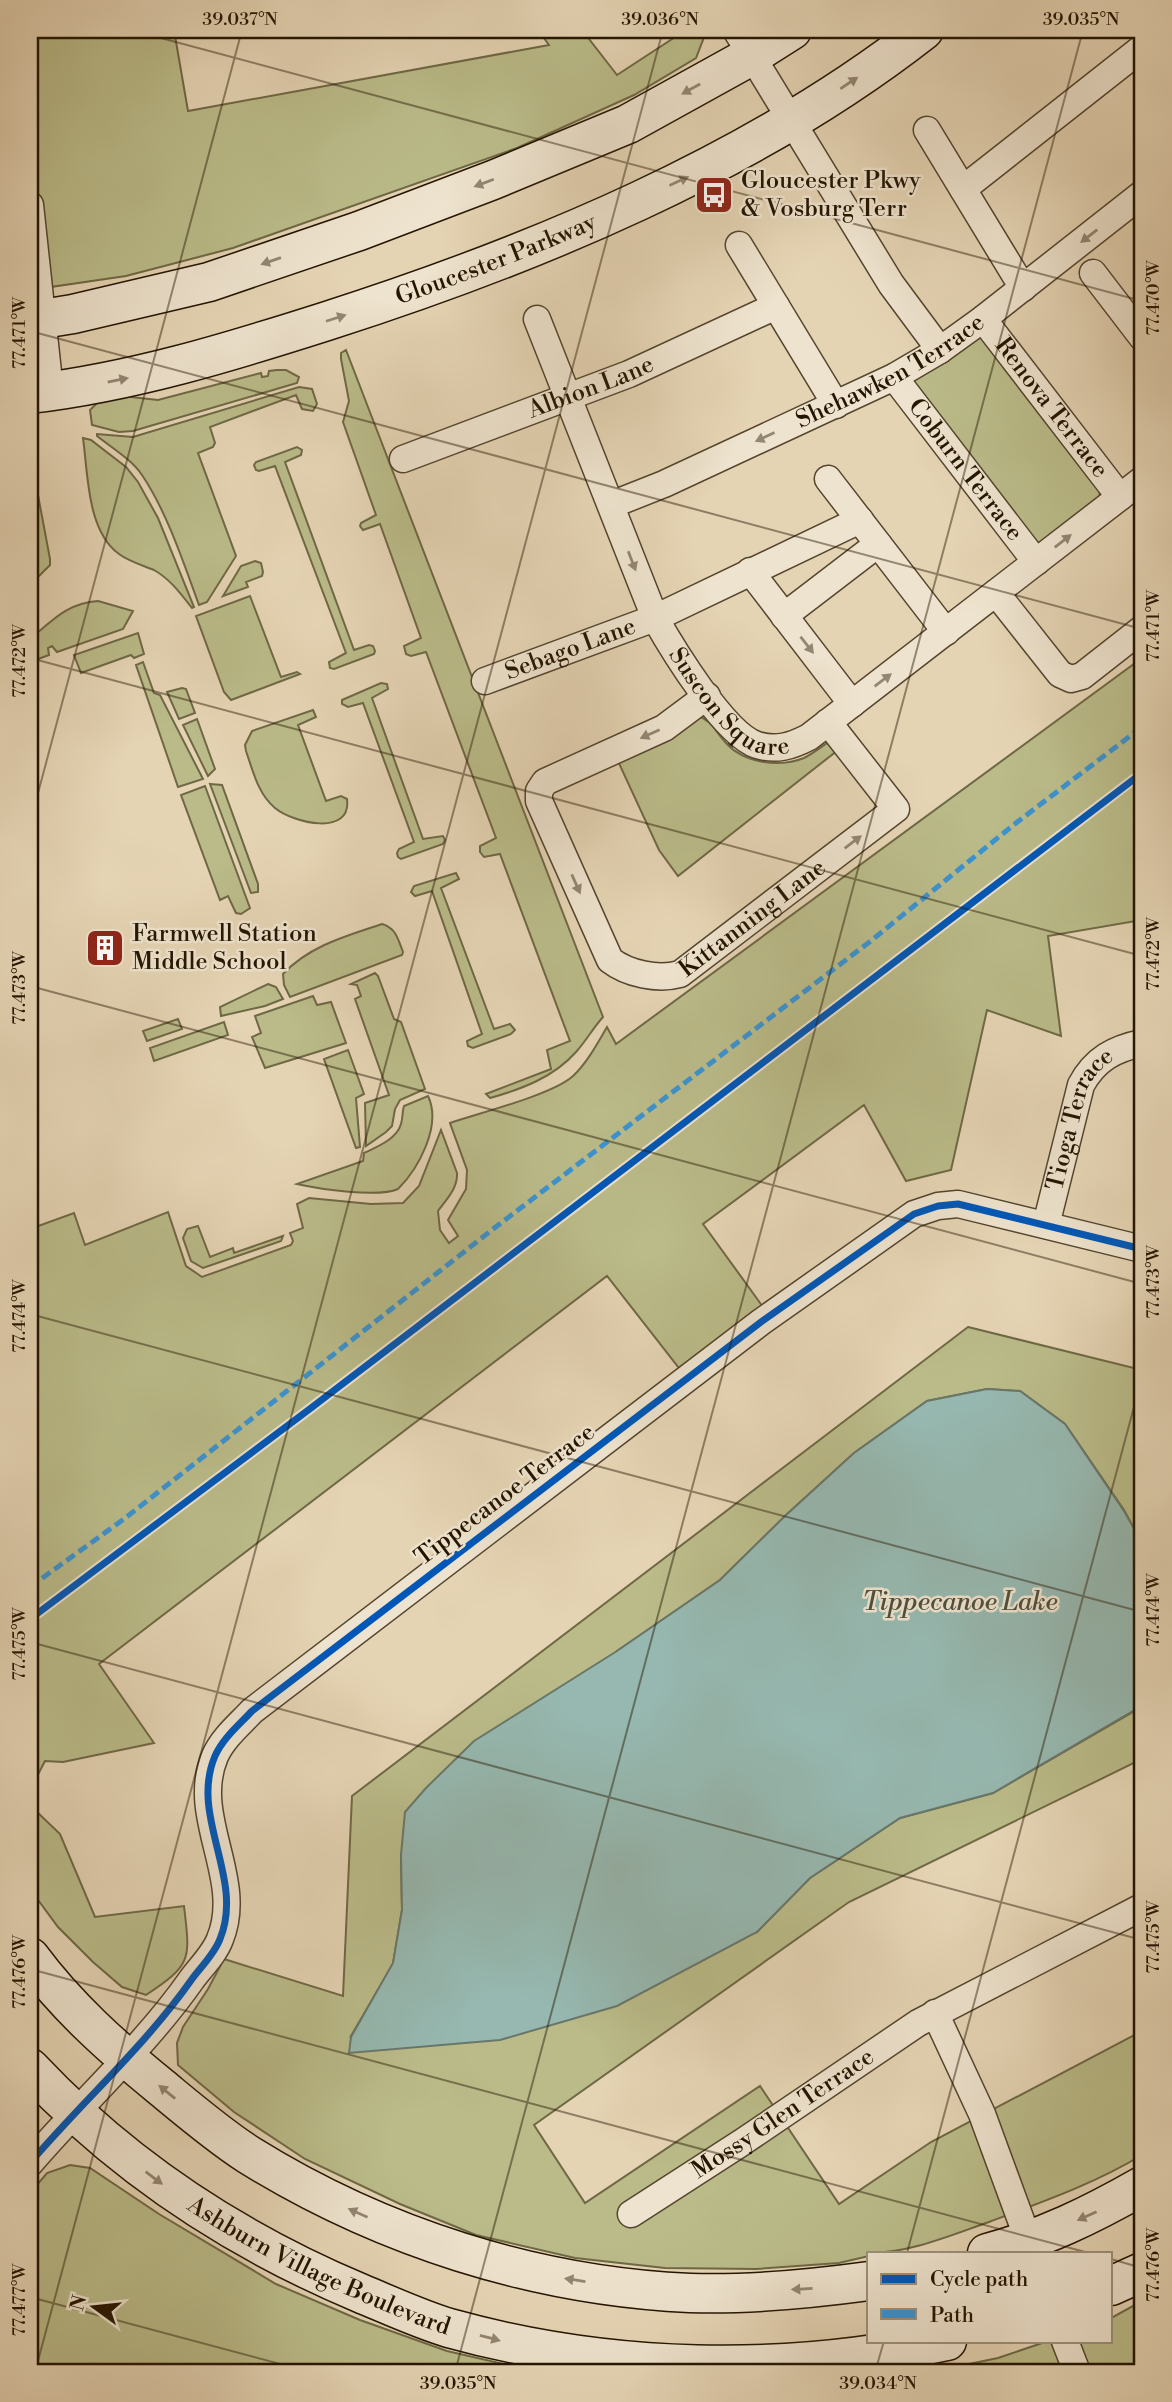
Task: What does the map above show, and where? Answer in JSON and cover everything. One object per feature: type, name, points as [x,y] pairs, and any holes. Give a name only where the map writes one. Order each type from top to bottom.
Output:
[{"type":"main road","points":[[35,320],[209,282],[359,231],[493,180],[628,124],[743,43],[792,30]]},
{"type":"main road","name":"Gloucester Parkway","points":[[40,393],[84,388],[139,376],[270,340],[405,296],[585,225],[690,176],[792,121],[924,30]]},
{"type":"main road","points":[[30,1957],[75,2009],[126,2059],[201,2121],[248,2154],[320,2195],[362,2215],[466,2254],[569,2280],[633,2289],[692,2293],[818,2288],[867,2281]]},
{"type":"main road","name":"Ashburn Village Boulevard","points":[[30,2068],[74,2113],[121,2153],[210,2218],[320,2276],[446,2327],[503,2342],[587,2356],[709,2366],[836,2360],[942,2342]]},
{"type":"main road","points":[[996,2252],[1031,2248],[1142,2186]]},
{"type":"main road","points":[[1112,2286],[1142,2272]]},
{"type":"street","points":[[743,43],[891,284],[940,350]]},
{"type":"street","points":[[963,189],[1142,48]]},
{"type":"street","points":[[927,130],[1023,288]]},
{"type":"street","name":"Shehawken Terrace","points":[[611,505],[664,484],[894,377],[940,350],[983,319],[1142,194]]},
{"type":"street","points":[[30,205],[40,393]]},
{"type":"street","points":[[739,245],[836,405]]},
{"type":"street","points":[[1093,273],[1142,337]]},
{"type":"street","name":"Albion Lane","points":[[403,459],[629,374],[776,306]]},
{"type":"street","name":"Suscon Square","points":[[537,319],[655,618],[678,658],[707,696],[738,734],[755,745],[774,749],[794,745],[809,737],[1142,480]]},
{"type":"street","name":"Renova Terrace","points":[[983,319],[1120,497]]},
{"type":"street","name":"Coburn Terrace","points":[[894,377],[1036,562]]},
{"type":"street","points":[[828,479],[946,632]]},
{"type":"street","name":"Sebago Lane","points":[[485,681],[655,618],[860,520]]},
{"type":"street","points":[[785,616],[878,544]]},
{"type":"street","points":[[750,571],[852,704]]},
{"type":"street","points":[[996,593],[1060,674],[1071,679],[1082,676],[1142,629]]},
{"type":"street","name":"Kittanning Lane","points":[[707,696],[664,728],[545,782],[539,791],[539,801],[610,960],[620,968],[659,976],[680,974],[896,809],[828,722]]},
{"type":"street","name":"Tioga Terrace","points":[[1046,1225],[1081,1084],[1091,1067],[1106,1055],[1125,1046],[1142,1043]]},
{"type":"street","name":"Tippecanoe Terrace","points":[[30,2163],[180,1997],[220,1940],[226,1899],[224,1877],[208,1816],[207,1779],[215,1755],[227,1736],[252,1711],[761,1322],[914,1214],[937,1206],[958,1204],[1142,1248]]},
{"type":"street","name":"Mossy Glen Terrace","points":[[631,2214],[935,2013],[1142,1907]]},
{"type":"street","points":[[935,2013],[982,2113],[1031,2248]]},
{"type":"street","points":[[1065,2342],[1077,2372]]},
{"type":"green space","points":[[30,30],[174,30],[188,111],[549,45],[538,30],[582,30],[617,75],[686,30],[706,32],[696,58],[634,95],[517,148],[233,248],[126,276],[30,290]]},
{"type":"green space","points":[[975,335],[985,335],[1101,485],[1099,498],[1041,543],[1029,541],[911,385],[913,378]]},
{"type":"green space","points":[[346,350],[603,1017],[576,1052],[558,1068],[525,1086],[490,1098],[486,1094],[551,1069],[547,1050],[570,1041],[500,854],[484,857],[480,852],[480,846],[496,838],[426,652],[411,656],[406,654],[404,646],[421,638],[380,524],[363,530],[360,526],[376,515],[343,422],[349,401],[341,359],[341,353]]},
{"type":"green space","points":[[286,370],[299,377],[297,383],[133,431],[119,432],[92,425],[90,410],[99,401],[113,395],[158,400],[261,373],[262,377],[268,376],[269,371]]},
{"type":"green space","points":[[299,387],[312,389],[317,404],[313,411],[302,409],[296,395],[210,427],[215,443],[213,447],[198,453],[236,556],[207,602],[199,605],[174,538],[151,490],[132,464],[97,434],[133,437]]},
{"type":"green space","points":[[83,438],[91,440],[126,467],[138,482],[158,518],[194,607],[192,608],[160,574],[123,557],[108,544],[95,517],[91,501]]},
{"type":"green space","points":[[297,447],[302,450],[301,455],[285,462],[354,650],[369,645],[373,646],[375,651],[374,654],[334,669],[330,668],[329,662],[346,653],[275,466],[259,471],[254,465]]},
{"type":"green space","points":[[30,467],[38,495],[50,565],[39,576],[30,578]]},
{"type":"green space","points":[[255,561],[261,563],[262,576],[246,582],[248,587],[223,596],[241,566]]},
{"type":"green space","points":[[250,596],[281,677],[297,672],[300,674],[231,700],[224,692],[196,616]]},
{"type":"green space","points":[[98,601],[133,611],[123,629],[57,652],[52,646],[48,648],[49,655],[30,662],[30,639],[69,609]]},
{"type":"green space","points":[[138,633],[144,654],[134,658],[131,655],[81,673],[74,655]]},
{"type":"green space","points":[[1142,658],[1142,920],[1048,936],[1061,1036],[987,1010],[951,1170],[906,1181],[864,1105],[703,1224],[763,1307],[679,1368],[607,1276],[99,1664],[154,1743],[63,1762],[45,1761],[32,1786],[34,1809],[60,1834],[95,1917],[184,1906],[187,1949],[180,1967],[146,1995],[122,1987],[58,1927],[30,1889],[30,1229],[74,1213],[85,1245],[168,1212],[186,1266],[202,1277],[291,1245],[293,1241],[290,1233],[303,1228],[297,1204],[309,1198],[371,1204],[403,1203],[419,1186],[441,1130],[457,1173],[454,1189],[438,1211],[440,1230],[449,1243],[458,1236],[448,1220],[466,1189],[467,1170],[450,1123],[532,1097],[563,1083],[583,1065],[607,1027],[616,1044]]},
{"type":"green space","points":[[143,662],[154,693],[160,695],[203,779],[178,787],[136,665]]},
{"type":"green space","points":[[381,683],[387,684],[388,689],[372,698],[423,839],[443,836],[445,840],[443,844],[401,859],[397,853],[399,849],[414,842],[363,703],[348,707],[342,704],[342,700]]},
{"type":"green space","points":[[186,689],[195,713],[179,719],[167,692]]},
{"type":"green space","points":[[313,710],[316,717],[298,725],[326,801],[341,796],[347,799],[346,811],[340,819],[331,823],[307,822],[275,808],[260,789],[245,745],[252,731]]},
{"type":"green space","points":[[698,716],[710,724],[733,750],[762,762],[794,761],[827,743],[838,750],[678,876],[659,850],[617,759]]},
{"type":"green space","points":[[197,719],[215,769],[208,776],[183,725]]},
{"type":"green space","points":[[210,784],[222,785],[258,884],[258,892],[251,893]]},
{"type":"green space","points":[[205,786],[250,908],[241,914],[236,913],[228,896],[220,900],[181,795]]},
{"type":"green space","points":[[456,873],[459,879],[441,888],[494,1029],[510,1024],[515,1030],[511,1034],[473,1048],[468,1046],[467,1041],[482,1034],[432,891],[415,896],[411,892],[414,886]]},
{"type":"green space","points":[[382,924],[396,935],[402,955],[290,997],[284,985],[283,974],[293,964],[329,943]]},
{"type":"green space","points":[[375,973],[394,1019],[401,1022],[425,1089],[400,1100],[395,1109],[392,1126],[366,1146],[365,1103],[389,1095],[355,999],[361,996],[357,985],[351,984]]},
{"type":"green space","points":[[268,984],[276,987],[283,999],[221,1016],[220,1007]]},
{"type":"green space","points":[[313,996],[317,1005],[331,1002],[346,1043],[265,1068],[252,1037],[261,1033],[255,1016]]},
{"type":"green space","points":[[178,1019],[182,1029],[147,1041],[143,1031]]},
{"type":"green space","points":[[224,1022],[228,1035],[154,1061],[150,1048]]},
{"type":"green space","points":[[348,1050],[364,1094],[356,1098],[360,1147],[356,1148],[324,1059]]},
{"type":"green space","points":[[428,1096],[432,1107],[432,1120],[426,1146],[414,1170],[398,1189],[363,1193],[297,1184],[363,1161],[364,1153],[386,1142],[399,1129],[404,1106]]},
{"type":"green space","points":[[198,1226],[210,1257],[233,1248],[234,1253],[283,1236],[281,1241],[203,1268],[191,1261],[183,1238],[187,1229]]},
{"type":"green space","points":[[968,1327],[1142,1370],[1142,1543],[1124,1510],[1065,1424],[1020,1391],[987,1389],[927,1401],[854,1453],[720,1580],[617,1651],[401,1855],[402,1910],[393,1964],[351,2036],[757,1932],[810,1878],[900,1818],[993,1793],[1138,1709],[1142,1702],[1142,1759],[849,1902],[534,2125],[585,2203],[760,2086],[839,2204],[931,2142],[1142,2031],[1142,2155],[1105,2175],[989,2222],[915,2247],[867,2252],[867,2256],[839,2263],[756,2269],[665,2268],[575,2258],[476,2235],[400,2204],[305,2159],[234,2112],[178,2065],[177,2043],[183,2027],[224,1959],[343,1996],[352,1796]]},
{"type":"green space","points":[[70,2165],[90,2168],[159,2214],[276,2284],[360,2320],[447,2351],[538,2372],[30,2372],[30,2193],[47,2173]]},
{"type":"green space","points":[[1142,2301],[1142,2372],[930,2372],[998,2358],[1045,2342],[1112,2342],[1112,2317]]},
{"type":"water","name":"Tippecanoe Lake","points":[[987,1389],[1020,1391],[1065,1424],[1124,1511],[1142,1543],[1142,1702],[1138,1708],[993,1793],[900,1818],[810,1878],[757,1932],[617,2006],[500,2040],[349,2053],[351,2037],[393,1963],[402,1910],[401,1855],[405,1812],[426,1788],[474,1741],[617,1651],[720,1580],[854,1453],[927,1401]]},
{"type":"marked path","points":[[30,1587],[124,1519],[497,1226],[872,940],[1016,823],[1142,727]]},
{"type":"cycle path","points":[[30,1619],[311,1408],[1142,773]]},
{"type":"cycle path","points":[[30,2163],[174,2004],[218,1944],[226,1916],[226,1893],[208,1802],[209,1779],[218,1749],[252,1711],[761,1322],[914,1214],[938,1206],[958,1204],[1142,1249]]},
{"type":"place","name":"Gloucester Pkwy & Vosburg Terr","points":[[714,195]]},
{"type":"place","name":"Farmwell Station Middle School","points":[[105,948]]}]
